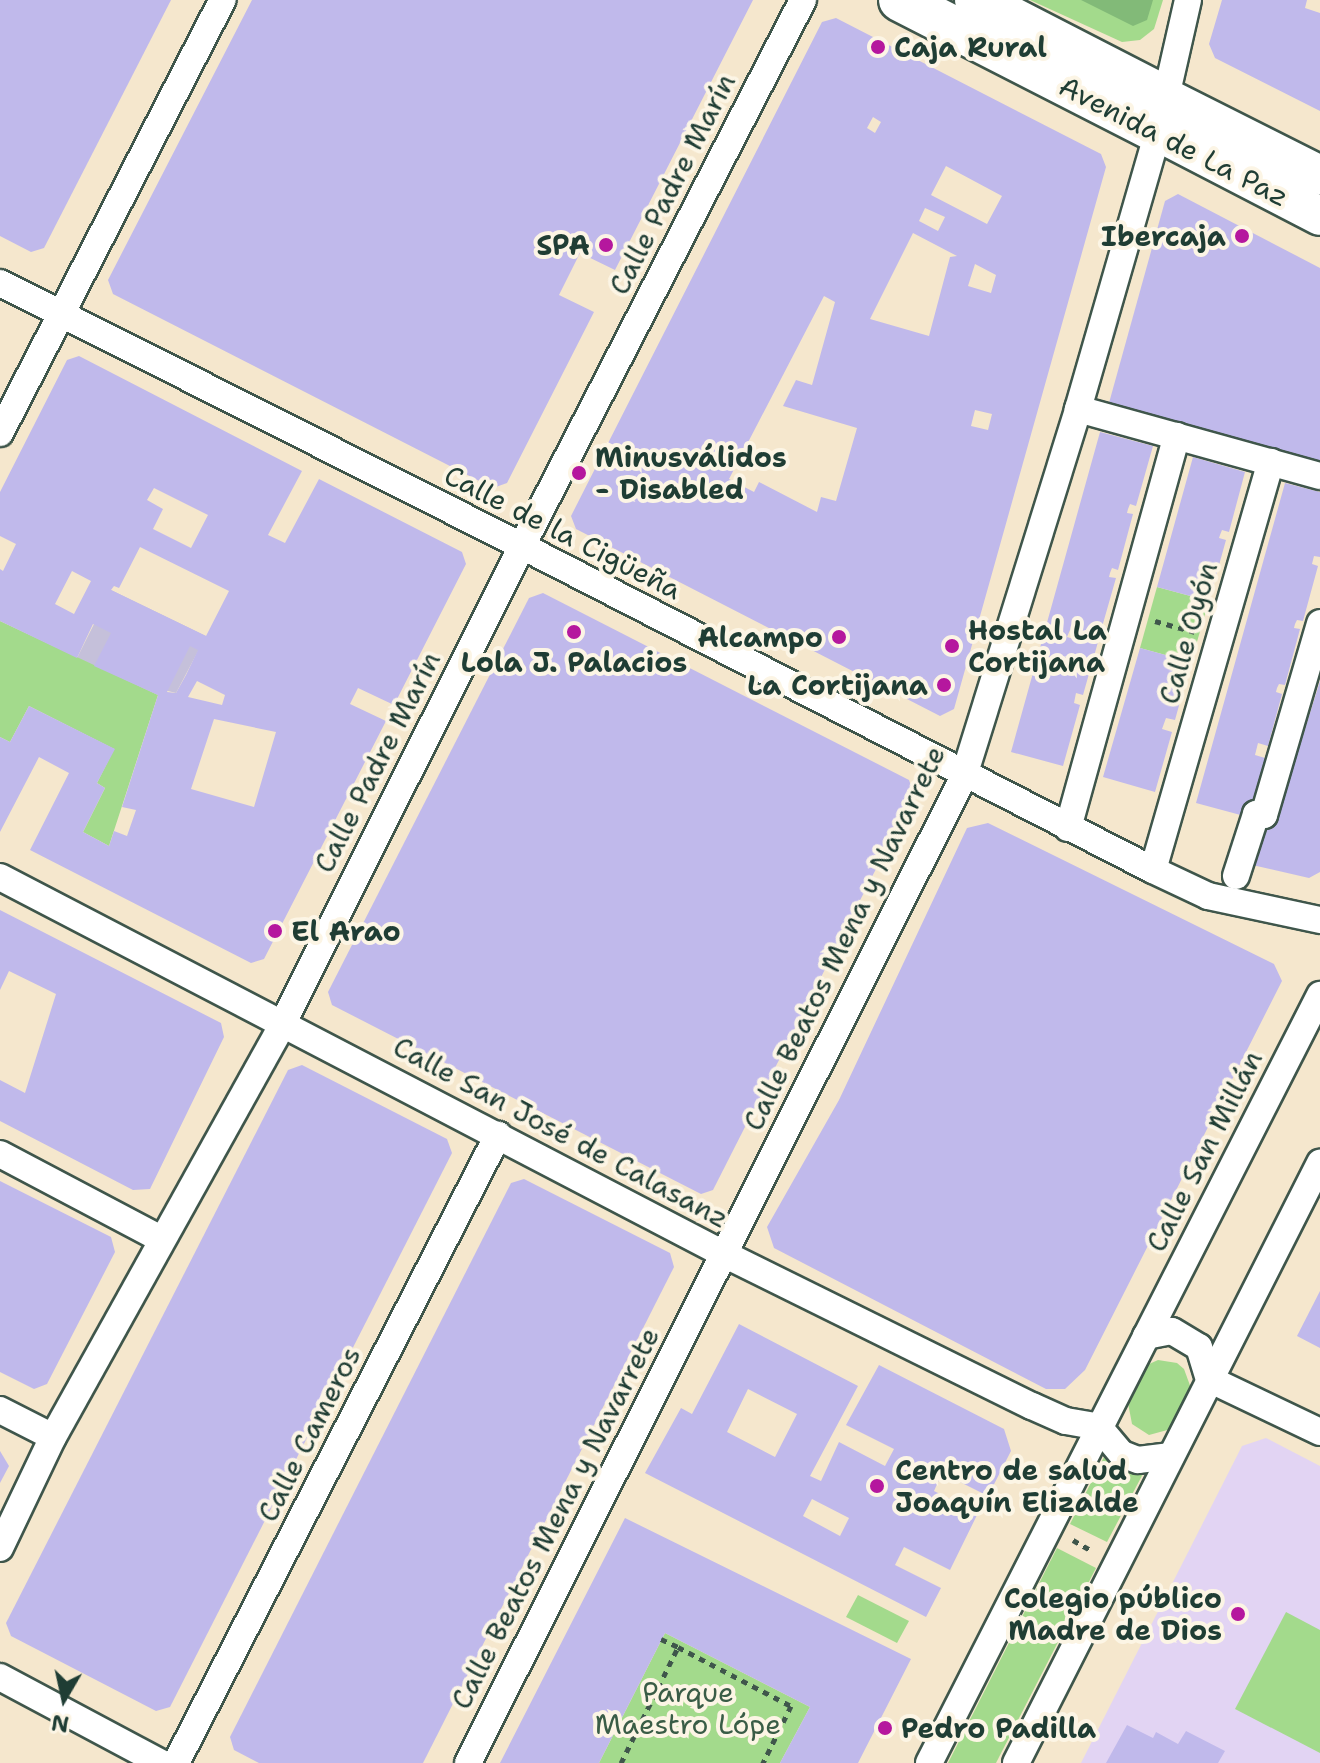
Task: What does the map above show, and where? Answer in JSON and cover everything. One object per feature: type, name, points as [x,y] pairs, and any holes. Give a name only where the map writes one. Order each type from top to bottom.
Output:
[{"type":"main road","name":"Avenida de La Paz","points":[[900,0],[1162,115],[1320,175]]},
{"type":"main road","name":"Avenida de La Paz","points":[[976,0],[1320,216]]},
{"type":"street","points":[[0,433],[223,0]]},
{"type":"street","name":"Calle Padre Marín","points":[[0,1548],[53,1437],[283,1023],[522,546],[803,0]]},
{"type":"street","name":"Calle Beatos Mena y Navarrete","points":[[468,1763],[964,776],[1078,409],[1162,115],[1188,0]]},
{"type":"street","name":"Calle de la Cigüeña","points":[[0,283],[522,546],[964,776],[1153,870],[1208,896],[1320,920]]},
{"type":"street","points":[[1078,409],[1320,476]]},
{"type":"street","points":[[1068,828],[1177,436]]},
{"type":"street","name":"Calle Oyón","points":[[1153,870],[1271,462]]},
{"type":"street","points":[[1236,876],[1256,814],[1264,815],[1320,623]]},
{"type":"street","name":"Calle San José de Calasanz","points":[[0,877],[724,1254],[1032,1406],[1066,1421],[1099,1427]]},
{"type":"street","name":"Calle San Millán","points":[[929,1763],[1320,995]]},
{"type":"street","name":"Calle Cameros","points":[[176,1763],[498,1135]]},
{"type":"street","points":[[0,1154],[161,1239]]},
{"type":"street","points":[[1016,1763],[1320,1163]]},
{"type":"street","points":[[1146,1336],[1172,1331],[1199,1347],[1209,1379],[1320,1432]]},
{"type":"street","points":[[0,1410],[53,1437]]},
{"type":"street","points":[[1099,1427],[1122,1454],[1138,1460],[1171,1456]]},
{"type":"street","points":[[0,1677],[161,1763]]},
{"type":"path","points":[[1129,614],[1220,639]]},
{"type":"path","points":[[1049,1527],[1117,1565]]},
{"type":"path","points":[[661,1639],[791,1706],[763,1763]]},
{"type":"path","points":[[621,1763],[678,1647]]},
{"type":"shaded area","points":[[111,590],[206,636],[176,693],[160,689],[158,695],[77,658]]},
{"type":"shaded area","name":"Colegio público Madre de Dios","points":[[1266,1438],[1320,1466],[1320,1763],[1081,1763],[1242,1446]]},
{"type":"green space","points":[[1030,0],[1163,0],[1154,29],[1140,40],[1122,42]]},
{"type":"green space","points":[[1081,0],[1153,0],[1147,20],[1133,26]]},
{"type":"green space","points":[[1157,587],[1209,601],[1191,662],[1140,648]]},
{"type":"green space","points":[[0,621],[158,695],[109,846],[83,832],[105,788],[97,783],[114,749],[29,706],[10,742],[0,737]]},
{"type":"green space","points":[[1158,1360],[1177,1363],[1184,1369],[1192,1391],[1171,1429],[1149,1435],[1132,1424],[1128,1403],[1147,1365]]},
{"type":"green space","points":[[1108,1449],[1145,1470],[1107,1542],[1070,1524]]},
{"type":"green space","points":[[1057,1548],[1096,1568],[996,1763],[948,1763]]},
{"type":"green space","points":[[858,1595],[909,1621],[897,1643],[846,1617]]},
{"type":"green space","points":[[1286,1612],[1320,1630],[1320,1753],[1235,1709]]},
{"type":"green space","name":"Parque Maestro Lópe","points":[[665,1633],[810,1707],[780,1763],[599,1763]]},
{"type":"building","points":[[0,0],[171,0],[44,248],[31,252],[0,236]]},
{"type":"building","points":[[252,0],[753,0],[615,270],[580,253],[559,295],[594,312],[507,483],[493,488],[113,294],[108,280]]},
{"type":"building","points":[[1222,0],[1307,0],[1305,8],[1320,13],[1320,111],[1215,58],[1209,44]]},
{"type":"building","points":[[836,18],[1101,154],[1106,167],[954,709],[940,716],[576,529],[571,516],[822,22]],"holes":[[[873,117],[881,122],[875,133],[867,128]],[[946,166],[1002,196],[987,224],[931,195]],[[925,208],[945,217],[938,231],[919,221]],[[913,233],[957,256],[950,257],[929,336],[870,319]],[[975,264],[996,275],[991,293],[968,286]],[[824,296],[835,302],[812,385],[796,380],[783,406],[857,428],[836,501],[821,497],[817,512],[759,482],[754,492],[729,479]],[[975,410],[992,414],[988,430],[971,426]]]},
{"type":"building","points":[[1178,194],[1320,268],[1320,461],[1109,403],[1165,201]]},
{"type":"building","points":[[79,356],[302,471],[268,535],[285,543],[319,479],[462,552],[466,564],[394,705],[358,688],[350,704],[386,721],[264,959],[251,963],[30,850],[69,773],[39,757],[0,832],[0,737],[10,742],[29,706],[115,749],[97,783],[105,788],[83,832],[109,846],[114,831],[127,836],[136,810],[122,807],[158,695],[94,666],[111,633],[93,624],[77,658],[0,621],[0,569],[3,571],[16,544],[0,536],[0,492],[67,360]],"holes":[[[154,488],[208,515],[191,548],[153,529],[163,509],[147,500]],[[140,547],[229,591],[206,636],[111,590],[114,586],[119,588]],[[72,571],[91,581],[74,614],[55,604]],[[190,646],[198,650],[176,693],[167,692]],[[197,681],[225,695],[222,705],[188,697]],[[214,719],[276,732],[254,807],[191,789]]]},
{"type":"building","points":[[1100,432],[1153,446],[1136,506],[1130,504],[1128,509],[1127,513],[1133,514],[1118,570],[1112,568],[1110,573],[1109,577],[1116,578],[1100,634],[1094,632],[1091,640],[1098,642],[1083,695],[1076,693],[1074,703],[1080,705],[1063,766],[1011,752]],"holes":[[[1070,630],[1083,634],[1080,641],[1067,637]]]},
{"type":"building","points":[[1193,457],[1245,472],[1229,532],[1222,530],[1219,538],[1226,540],[1209,601],[1157,587]]},
{"type":"building","points":[[1285,483],[1320,492],[1320,557],[1314,556],[1312,564],[1318,566],[1303,621],[1297,620],[1295,624],[1294,628],[1300,629],[1285,685],[1279,684],[1277,688],[1276,692],[1282,694],[1268,746],[1258,743],[1255,755],[1265,758],[1248,817],[1196,803]]},
{"type":"building","points":[[543,593],[909,780],[914,794],[713,1190],[701,1194],[332,1005],[328,992],[529,598]]},
{"type":"building","points":[[1140,648],[1191,662],[1175,720],[1166,718],[1162,729],[1172,732],[1155,792],[1103,777]]},
{"type":"building","points":[[1320,681],[1320,872],[1309,878],[1248,864],[1260,821],[1275,825]]},
{"type":"building","points":[[988,823],[1274,964],[1282,981],[1085,1370],[1065,1389],[1046,1389],[774,1248],[767,1227],[839,1100],[967,828]]},
{"type":"building","points":[[0,910],[221,1023],[224,1037],[150,1189],[133,1190],[0,1121],[0,1080],[25,1093],[56,994],[9,971],[0,990]]},
{"type":"building","points":[[302,1065],[447,1139],[452,1153],[170,1707],[156,1711],[11,1636],[6,1623],[288,1070]]},
{"type":"building","points":[[524,1179],[670,1253],[674,1267],[423,1763],[259,1763],[234,1750],[230,1737],[511,1183]]},
{"type":"building","points":[[0,1181],[111,1237],[115,1252],[47,1384],[34,1389],[0,1372]]},
{"type":"building","points":[[1320,1291],[1320,1348],[1297,1336]]},
{"type":"building","points":[[739,1324],[858,1386],[810,1476],[821,1481],[839,1442],[885,1466],[894,1449],[846,1425],[879,1365],[1004,1429],[1011,1451],[988,1496],[942,1473],[934,1491],[978,1513],[950,1570],[904,1547],[895,1565],[941,1588],[926,1617],[645,1473],[681,1408],[692,1414]],"holes":[[[748,1389],[797,1414],[775,1457],[727,1432]],[[812,1499],[849,1518],[840,1536],[803,1516]]]},
{"type":"building","points":[[0,1451],[9,1466],[0,1483]]},
{"type":"building","points":[[625,1518],[911,1659],[858,1763],[780,1763],[810,1707],[665,1633],[599,1763],[500,1763]]},
{"type":"building","points":[[1127,1725],[1153,1738],[1156,1732],[1178,1744],[1186,1731],[1225,1751],[1218,1763],[1106,1763]]},
{"type":"place","name":"Caja Rural","points":[[878,47]]},
{"type":"place","name":"Ibercaja","points":[[1242,236]]},
{"type":"place","name":"SPA","points":[[606,245]]},
{"type":"place","name":"Minusválidos - Disabled","points":[[579,473]]},
{"type":"place","name":"Lola J. Palacios","points":[[574,632]]},
{"type":"place","name":"Alcampo","points":[[839,637]]},
{"type":"place","name":"Hostal La Cortijana","points":[[952,646]]},
{"type":"place","name":"La Cortijana","points":[[944,685]]},
{"type":"place","name":"El Arao","points":[[275,931]]},
{"type":"place","name":"Centro de salud Joaquín Elizalde","points":[[877,1486]]},
{"type":"place","name":"Colegio público Madre de Dios","points":[[1238,1614]]},
{"type":"place","name":"Pedro Padilla","points":[[885,1728]]}]
